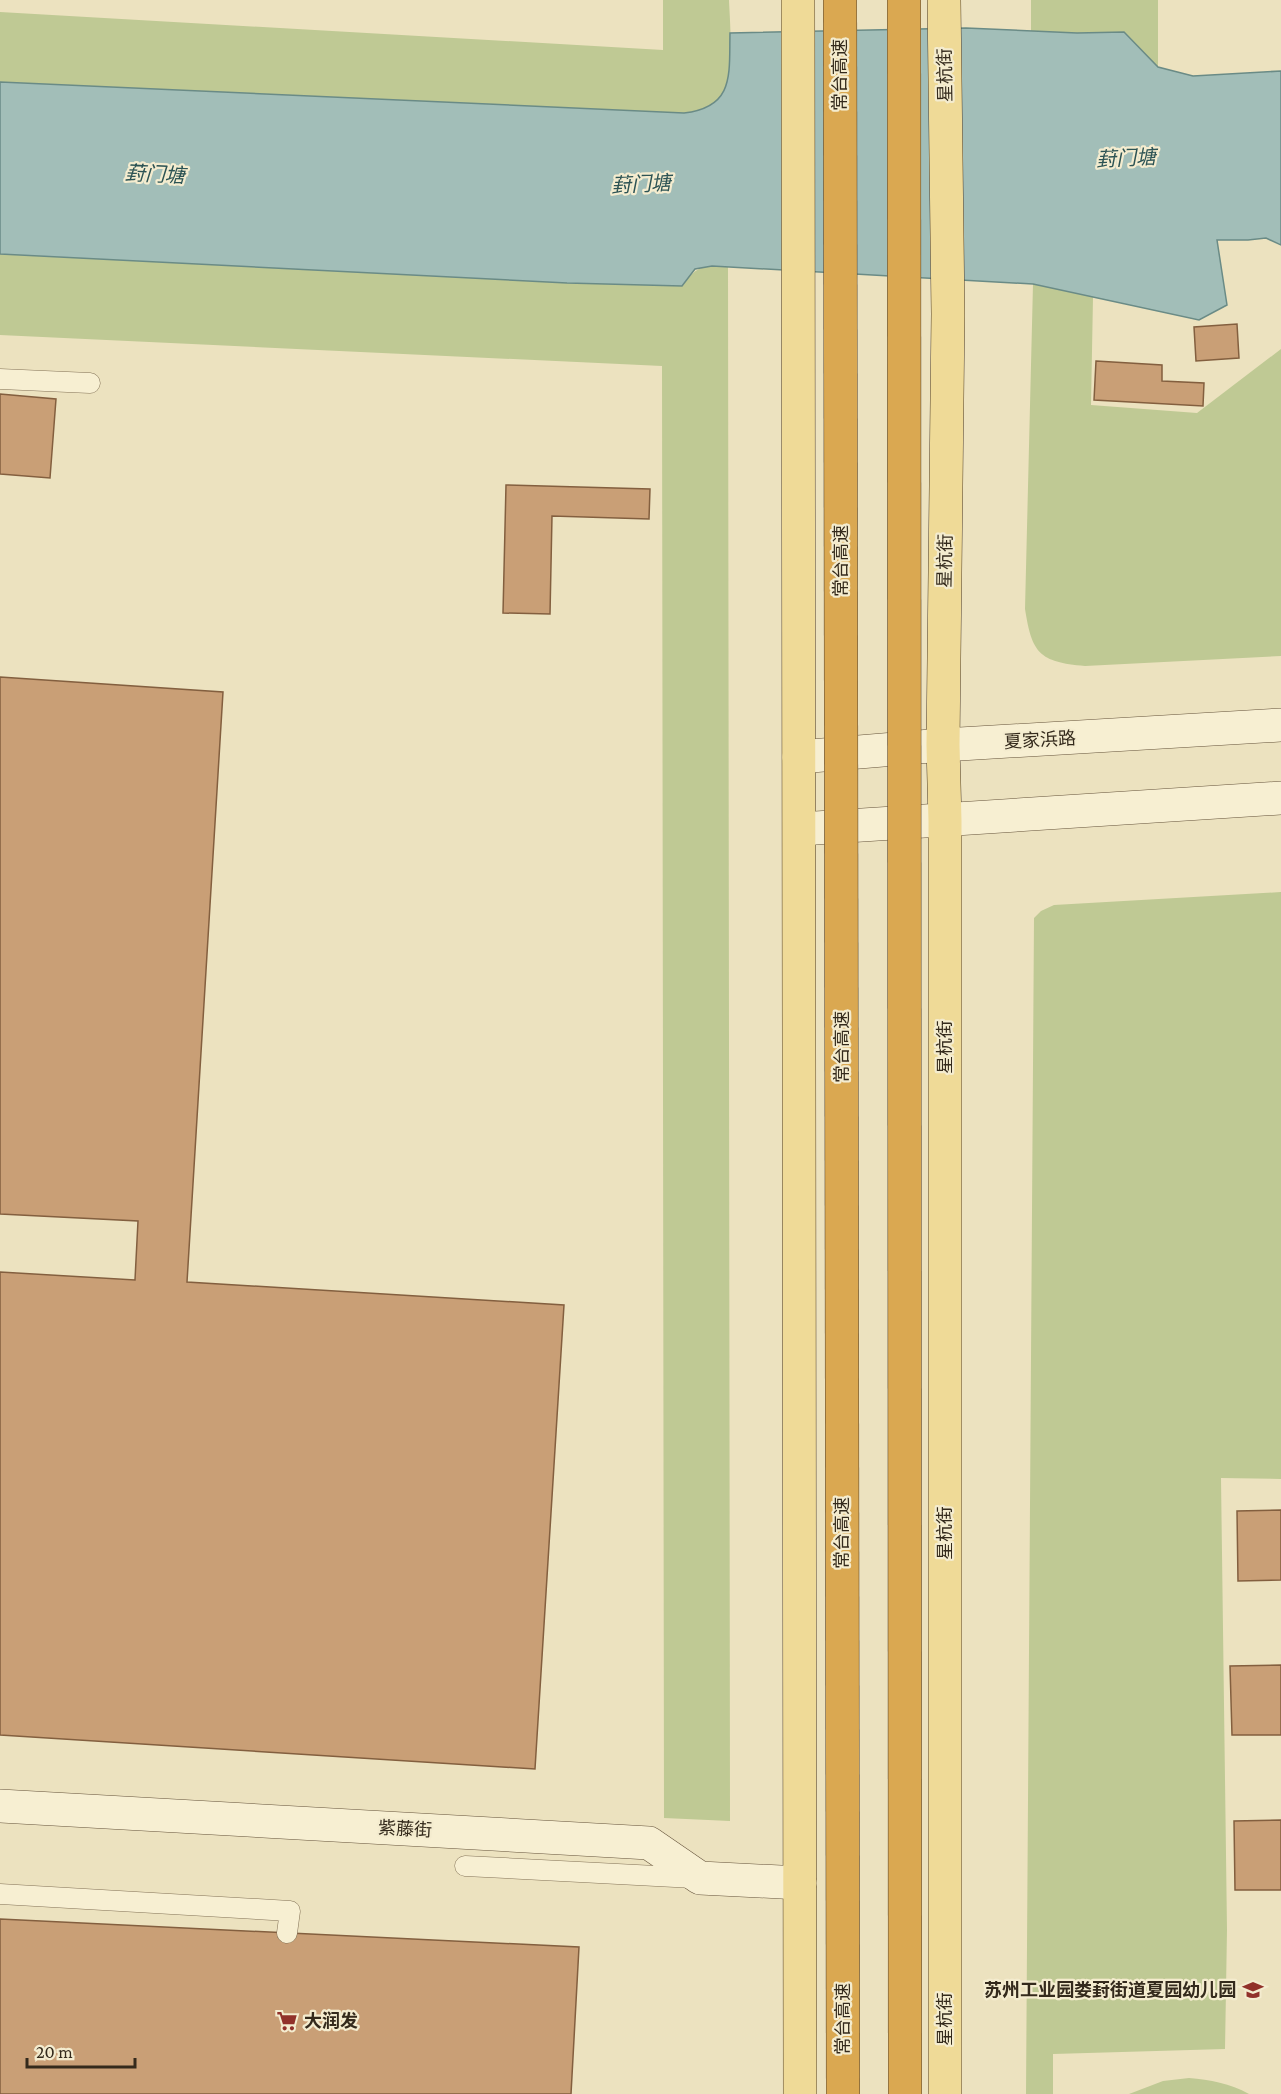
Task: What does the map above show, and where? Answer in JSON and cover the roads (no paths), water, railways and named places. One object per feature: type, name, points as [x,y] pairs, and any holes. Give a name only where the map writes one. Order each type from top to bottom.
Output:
[{"type":"highway","name":"常台高速","points":[[840,0],[843,2094]]},
{"type":"highway","points":[[904,0],[905,2094]]},
{"type":"main road","name":"星杭街","points":[[944,0],[948,314],[943,746],[945,820],[945,2094]]},
{"type":"main road","points":[[798,7],[800,2094]]},
{"type":"main road","name":"夏家浜路","points":[[799,758],[943,746],[1281,725]]},
{"type":"main road","points":[[800,830],[1281,798]]},
{"type":"main road","name":"紫藤街","points":[[0,1806],[649,1843],[700,1878]]},
{"type":"main road","points":[[700,1878],[800,1883]]},
{"type":"lane","points":[[0,379],[90,383]]},
{"type":"lane","points":[[465,1866],[700,1878]]},
{"type":"lane","points":[[0,1894],[290,1911],[287,1933]]},
{"type":"water","name":"葑门塘","points":[[966,28],[1077,33],[1124,32],[1158,67],[1193,76],[1281,71],[1281,245],[1266,238],[1217,240],[1227,305],[1199,320],[1033,284],[712,266],[695,269],[682,286],[567,283],[0,254],[0,82],[684,113],[701,110],[713,104],[721,96],[726,86],[730,62],[730,33]]},
{"type":"place","name":"苏州工业园娄葑街道夏园幼儿园","points":[[1253,1990]]},
{"type":"place","name":"大润发","points":[[287,2021]]}]
